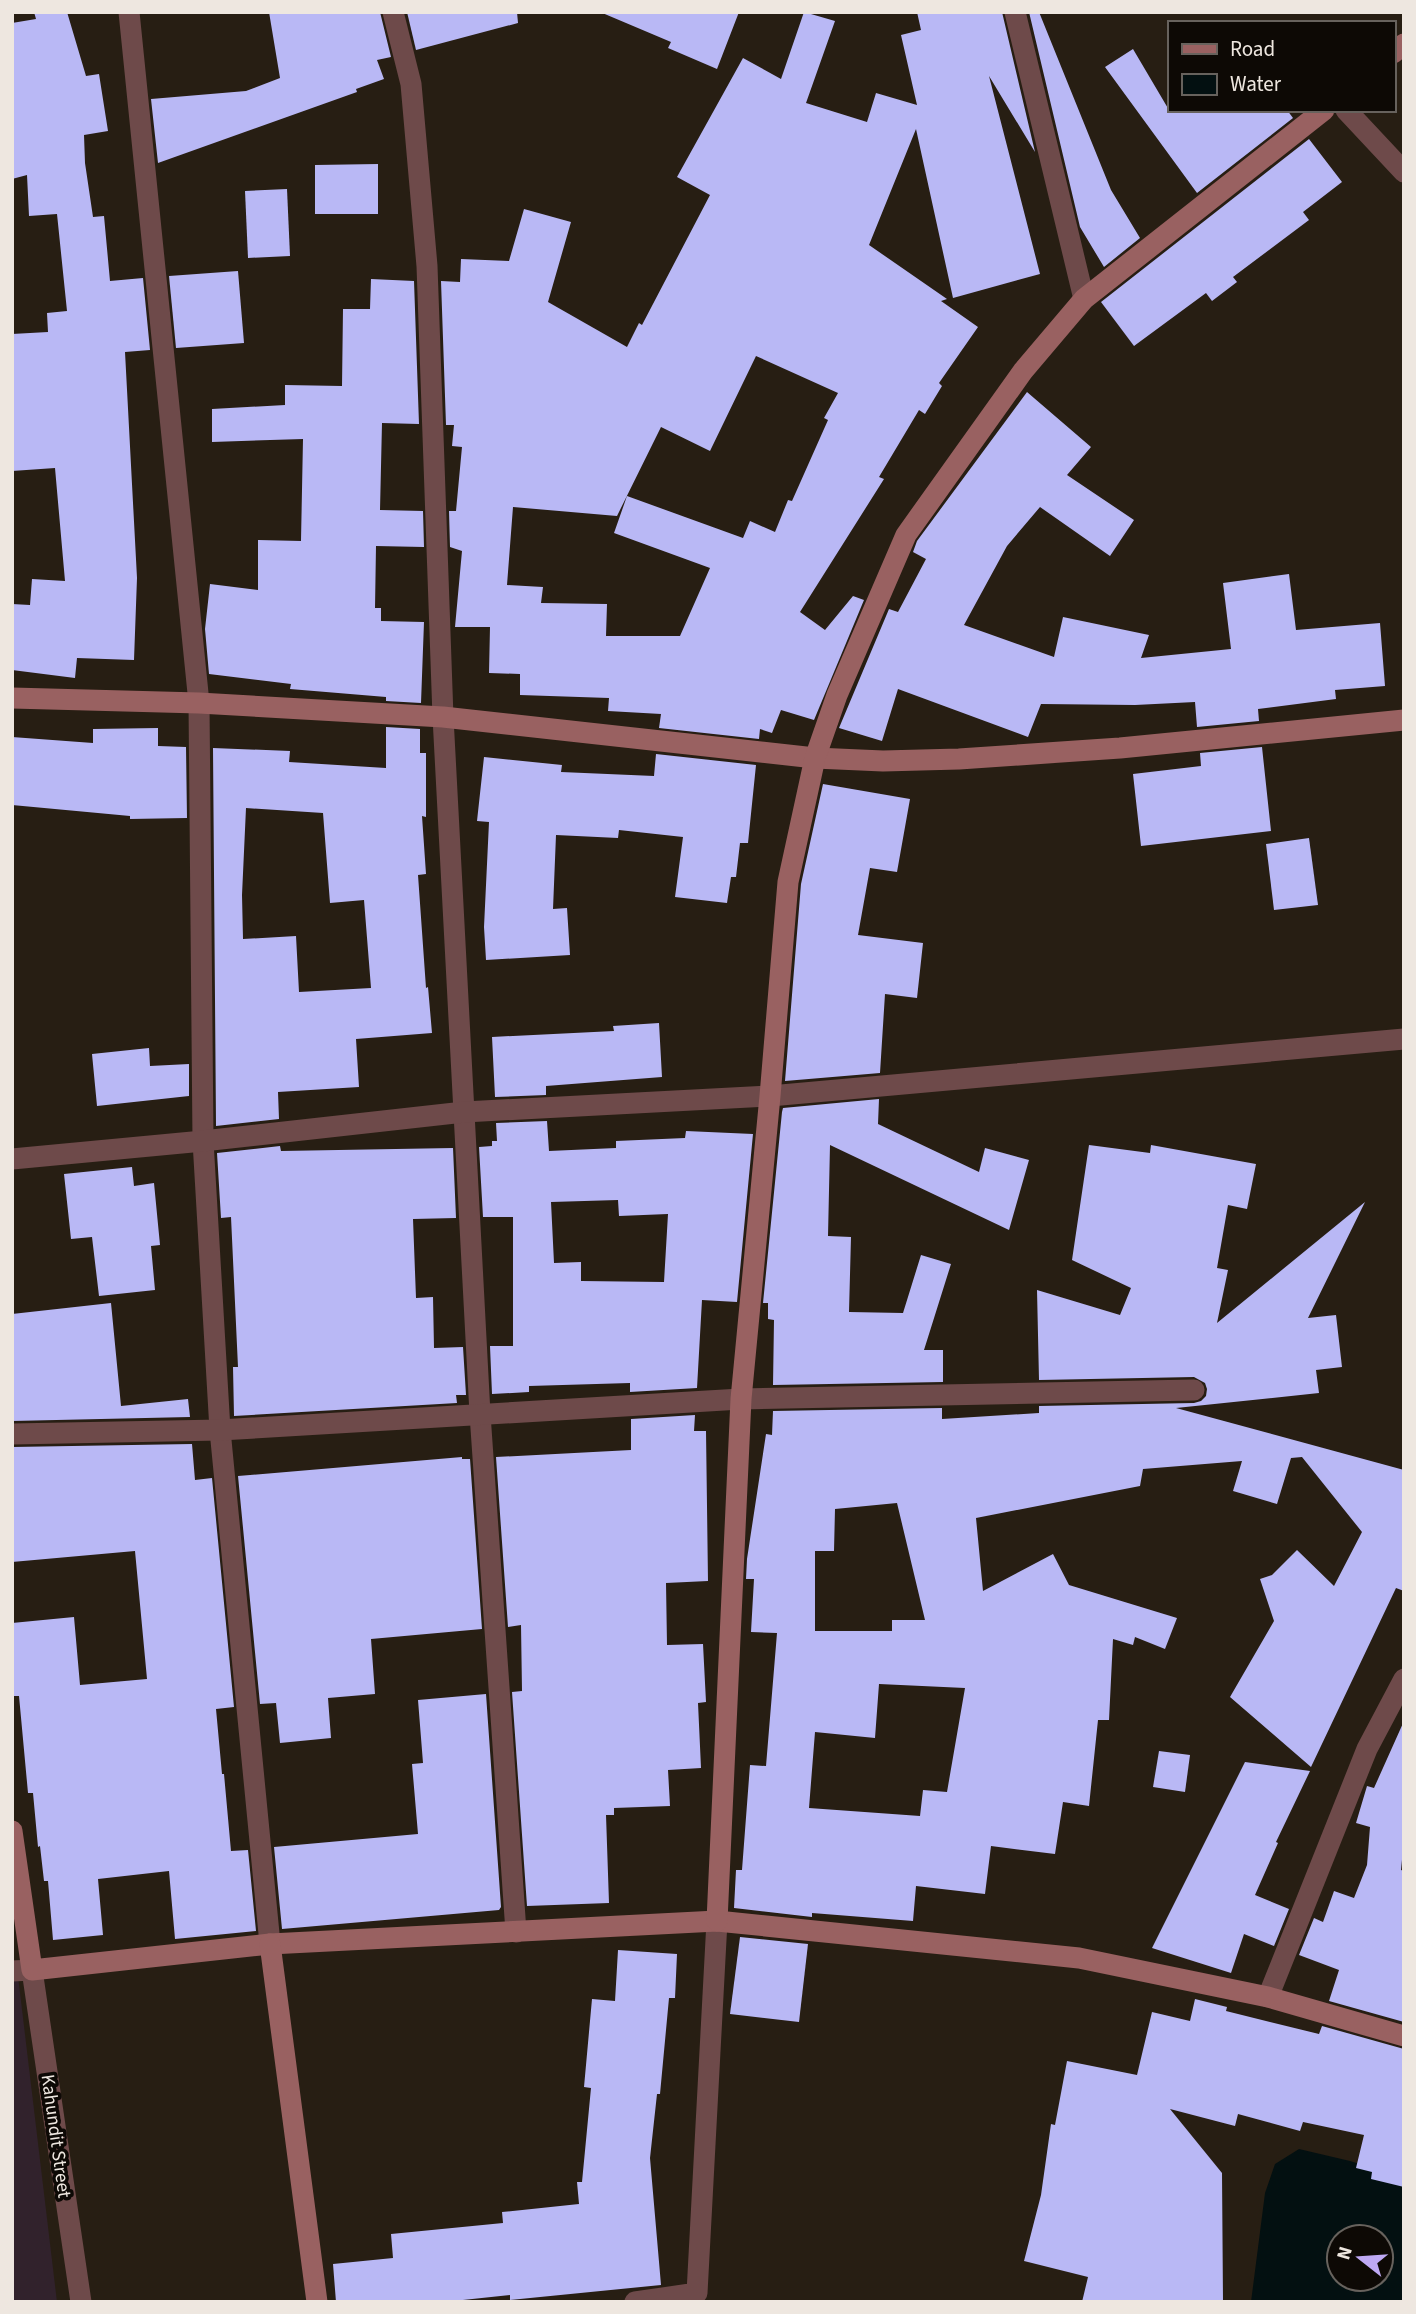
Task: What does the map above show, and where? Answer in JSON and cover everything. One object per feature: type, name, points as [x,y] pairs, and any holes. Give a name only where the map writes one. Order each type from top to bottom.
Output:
[{"type":"street","points":[[129,12],[199,703],[203,1141],[220,1430],[270,1944],[317,2302]]},
{"type":"street","points":[[393,12],[411,84],[427,266],[443,718],[480,1415],[516,1932]]},
{"type":"street","points":[[1015,12],[1084,299]]},
{"type":"street","points":[[635,2302],[697,2293],[741,1399],[788,881],[815,758],[838,695],[906,535],[1023,371],[1084,299],[1321,112]]},
{"type":"street","points":[[1348,112],[1404,172]]},
{"type":"street","points":[[12,698],[199,703],[443,718],[815,758],[883,761],[959,759],[1120,748],[1404,720]]},
{"type":"street","points":[[12,1159],[464,1112],[770,1096],[1404,1039]]},
{"type":"street","points":[[12,1434],[220,1430],[741,1399],[1194,1390]]},
{"type":"street","points":[[1268,1997],[1367,1749],[1404,1679]]},
{"type":"street","points":[[12,1831],[22,1971],[270,1944],[717,1921],[1079,1958],[1268,1997],[1404,2036]]},
{"type":"street","name":"Kahundit Street","points":[[22,1971],[81,2302]]},
{"type":"shaded area","points":[[12,1976],[18,1976],[57,2302],[12,2302]]},
{"type":"water","points":[[1299,2149],[1404,2178],[1404,2302],[1251,2302],[1265,2193],[1275,2164]]},
{"type":"building","points":[[34,12],[67,12],[86,76],[99,74],[108,131],[84,135],[93,217],[104,216],[110,281],[143,278],[150,350],[125,352],[137,578],[134,660],[77,658],[75,678],[12,670],[12,604],[30,605],[32,579],[65,581],[55,468],[12,471],[12,334],[48,332],[47,313],[67,311],[57,214],[29,216],[27,175],[12,179],[12,23],[36,19]]},
{"type":"building","points":[[269,12],[380,12],[391,57],[377,60],[384,79],[356,89],[357,92],[158,163],[151,99],[246,91],[280,78]]},
{"type":"building","points":[[407,12],[517,12],[518,23],[416,50]]},
{"type":"building","points":[[600,12],[739,12],[717,69],[668,48],[671,42]]},
{"type":"building","points":[[804,12],[835,21],[806,103],[867,122],[876,93],[917,105],[901,35],[921,30],[917,12],[1002,12],[1035,152],[989,76],[1040,274],[953,298],[916,129],[869,245],[947,299],[941,301],[978,327],[939,383],[942,386],[925,414],[919,410],[879,477],[884,479],[800,612],[825,630],[853,596],[864,600],[814,720],[781,710],[772,733],[760,729],[759,739],[659,728],[661,714],[608,711],[609,698],[520,695],[520,674],[489,673],[490,627],[455,627],[462,551],[450,547],[449,511],[456,511],[462,447],[452,446],[454,425],[446,425],[441,281],[460,282],[461,259],[509,261],[524,209],[571,222],[548,302],[627,347],[639,323],[642,325],[710,195],[677,177],[743,58],[781,79]],"holes":[[[756,356],[838,393],[824,418],[828,420],[792,501],[788,500],[775,532],[750,521],[743,538],[627,496],[614,533],[710,568],[680,636],[606,636],[607,604],[541,603],[543,587],[507,585],[513,507],[617,516],[661,427],[710,451]]]},
{"type":"building","points":[[1029,12],[1039,12],[1111,190],[1140,238],[1104,267],[1080,227]]},
{"type":"building","points":[[1133,49],[1168,112],[1288,112],[1293,118],[1197,193],[1105,67]]},
{"type":"building","points":[[1309,139],[1342,182],[1303,212],[1309,220],[1233,277],[1237,282],[1212,301],[1206,293],[1134,346],[1101,302]]},
{"type":"building","points":[[378,164],[378,214],[315,214],[315,165]]},
{"type":"building","points":[[287,189],[290,256],[248,258],[245,191]]},
{"type":"building","points":[[238,271],[244,343],[176,348],[169,276]]},
{"type":"building","points":[[371,279],[414,281],[419,424],[382,423],[380,510],[423,511],[424,547],[376,546],[375,608],[381,608],[381,621],[424,622],[421,703],[386,701],[386,697],[290,689],[291,684],[209,674],[205,629],[210,584],[258,590],[258,540],[301,541],[303,439],[212,442],[212,409],[285,405],[285,385],[342,386],[343,309],[370,309]]},
{"type":"building","points":[[1027,392],[1091,447],[1067,475],[1134,520],[1110,556],[1040,507],[1007,546],[964,625],[1054,657],[1063,617],[1149,635],[1141,658],[1231,649],[1223,583],[1289,574],[1296,630],[1380,623],[1385,686],[1335,690],[1336,699],[1258,709],[1259,721],[1197,727],[1195,702],[1135,705],[1041,704],[1028,737],[898,689],[882,741],[839,728],[889,609],[898,612],[926,559],[913,552],[917,541]]},
{"type":"building","points":[[386,727],[420,729],[420,753],[426,753],[426,817],[422,816],[426,874],[418,875],[432,1033],[356,1039],[359,1087],[278,1092],[279,1119],[216,1126],[213,748],[290,751],[289,762],[386,768]],"holes":[[[246,808],[323,813],[330,903],[364,900],[371,988],[299,992],[296,936],[243,939]]]},
{"type":"building","points":[[158,728],[158,746],[186,747],[187,818],[130,819],[130,816],[12,805],[12,737],[93,743],[93,729]]},
{"type":"building","points":[[1262,747],[1271,831],[1141,846],[1133,774],[1201,766],[1200,753]]},
{"type":"building","points":[[656,754],[756,765],[748,843],[740,843],[736,877],[731,877],[727,903],[675,897],[683,837],[619,830],[618,838],[556,835],[553,909],[567,908],[570,955],[486,960],[484,927],[489,822],[477,821],[484,757],[562,765],[561,772],[654,776]]},
{"type":"building","points":[[823,784],[910,799],[897,872],[870,868],[858,935],[923,943],[917,998],[885,994],[880,1073],[785,1081],[801,884]]},
{"type":"building","points":[[1309,838],[1318,905],[1274,910],[1266,844]]},
{"type":"building","points":[[659,1023],[662,1077],[546,1086],[546,1095],[495,1097],[492,1037],[614,1031],[613,1026]]},
{"type":"building","points":[[149,1048],[150,1066],[189,1064],[189,1096],[97,1106],[92,1054]]},
{"type":"building","points":[[879,1099],[878,1124],[979,1172],[985,1148],[1029,1160],[1009,1230],[830,1145],[828,1236],[851,1237],[849,1312],[903,1313],[921,1255],[951,1264],[924,1350],[943,1350],[943,1382],[773,1385],[774,1320],[768,1319],[768,1303],[763,1303],[783,1108]]},
{"type":"building","points":[[547,1121],[549,1151],[616,1148],[616,1141],[685,1138],[686,1131],[753,1134],[737,1302],[702,1300],[697,1388],[630,1392],[630,1383],[529,1386],[529,1392],[492,1394],[490,1346],[513,1346],[513,1217],[483,1217],[479,1147],[492,1146],[492,1141],[497,1141],[496,1123]],"holes":[[[618,1200],[619,1216],[668,1214],[664,1282],[581,1281],[581,1262],[554,1263],[551,1202]]]},
{"type":"building","points":[[1089,1145],[1150,1153],[1151,1145],[1256,1164],[1247,1209],[1228,1205],[1217,1268],[1228,1270],[1217,1323],[1365,1202],[1308,1318],[1336,1315],[1342,1367],[1316,1370],[1319,1393],[1176,1408],[1404,1470],[1404,1591],[1396,1588],[1311,1767],[1230,1697],[1274,1621],[1260,1579],[1272,1575],[1297,1550],[1334,1586],[1362,1532],[1302,1457],[1291,1458],[1277,1504],[1233,1491],[1242,1461],[1143,1469],[1140,1486],[976,1518],[983,1591],[1053,1554],[1069,1585],[1177,1618],[1165,1649],[1135,1637],[1133,1645],[1113,1639],[1109,1720],[1098,1720],[1089,1806],[1063,1802],[1055,1854],[991,1846],[985,1894],[916,1886],[913,1921],[812,1913],[812,1917],[734,1908],[736,1870],[742,1870],[750,1765],[766,1766],[777,1633],[751,1632],[754,1579],[746,1579],[766,1434],[772,1435],[773,1411],[942,1408],[942,1419],[1039,1413],[1039,1406],[1201,1401],[1206,1396],[1207,1389],[1205,1383],[1194,1377],[1039,1380],[1037,1290],[1120,1315],[1131,1288],[1072,1260]],"holes":[[[897,1503],[925,1620],[892,1620],[892,1631],[815,1631],[815,1551],[834,1551],[835,1509]],[[879,1684],[965,1688],[947,1792],[923,1790],[920,1816],[809,1808],[815,1732],[875,1738]]]},
{"type":"building","points":[[280,1146],[281,1151],[453,1148],[456,1218],[413,1219],[416,1298],[433,1297],[434,1348],[463,1347],[466,1395],[456,1395],[457,1403],[234,1416],[233,1367],[238,1367],[231,1217],[221,1218],[217,1153]]},
{"type":"building","points":[[132,1167],[134,1186],[154,1183],[160,1245],[151,1246],[155,1290],[99,1296],[92,1237],[71,1239],[64,1174]]},
{"type":"building","points":[[111,1303],[121,1406],[188,1399],[190,1417],[12,1421],[12,1314]]},
{"type":"building","points":[[695,1415],[694,1431],[706,1431],[708,1581],[666,1583],[667,1645],[703,1644],[706,1702],[698,1703],[701,1768],[668,1770],[670,1806],[614,1808],[614,1815],[606,1815],[609,1903],[527,1906],[512,1692],[522,1691],[521,1625],[508,1627],[496,1457],[631,1450],[631,1419]]},
{"type":"building","points":[[192,1444],[195,1480],[212,1478],[234,1707],[216,1709],[222,1774],[231,1851],[248,1850],[256,1931],[175,1939],[169,1871],[98,1879],[103,1935],[53,1940],[48,1881],[44,1881],[40,1846],[38,1847],[33,1793],[28,1793],[19,1696],[12,1696],[12,1623],[74,1617],[80,1685],[147,1679],[135,1551],[12,1562],[12,1447]]},
{"type":"building","points":[[462,1457],[470,1459],[482,1629],[371,1639],[375,1694],[328,1698],[331,1738],[280,1743],[276,1703],[260,1704],[238,1476]]},
{"type":"building","points":[[486,1694],[501,1907],[499,1910],[282,1929],[274,1847],[418,1834],[412,1764],[423,1763],[418,1700]]},
{"type":"building","points":[[1404,1721],[1404,1839],[1401,1870],[1404,1871],[1404,2022],[1329,2001],[1339,1970],[1299,1955],[1314,1918],[1323,1922],[1334,1891],[1354,1898],[1367,1865],[1370,1827],[1356,1823],[1367,1786],[1374,1788]]},
{"type":"building","points":[[1159,1751],[1190,1755],[1185,1792],[1153,1787]]},
{"type":"building","points":[[1245,1762],[1310,1771],[1276,1842],[1278,1843],[1255,1895],[1289,1909],[1274,1946],[1244,1934],[1231,1973],[1152,1948]]},
{"type":"building","points":[[740,1937],[808,1944],[799,2022],[730,2014]]},
{"type":"building","points":[[618,1950],[677,1954],[675,1998],[669,1998],[660,2094],[657,2094],[650,2158],[661,2285],[510,2300],[510,2295],[444,2302],[336,2302],[333,2264],[393,2258],[391,2234],[503,2223],[502,2212],[579,2204],[577,2182],[582,2182],[591,2088],[584,2087],[592,1999],[615,2001]]},
{"type":"building","points":[[1195,1999],[1227,2007],[1226,2011],[1319,2034],[1322,2026],[1404,2049],[1404,2187],[1371,2179],[1372,2172],[1356,2168],[1364,2135],[1303,2122],[1300,2131],[1238,2114],[1235,2126],[1170,2109],[1222,2173],[1223,2302],[1082,2302],[1088,2277],[1024,2261],[1041,2195],[1051,2124],[1055,2125],[1067,2061],[1137,2075],[1152,2012],[1190,2021]]}]
